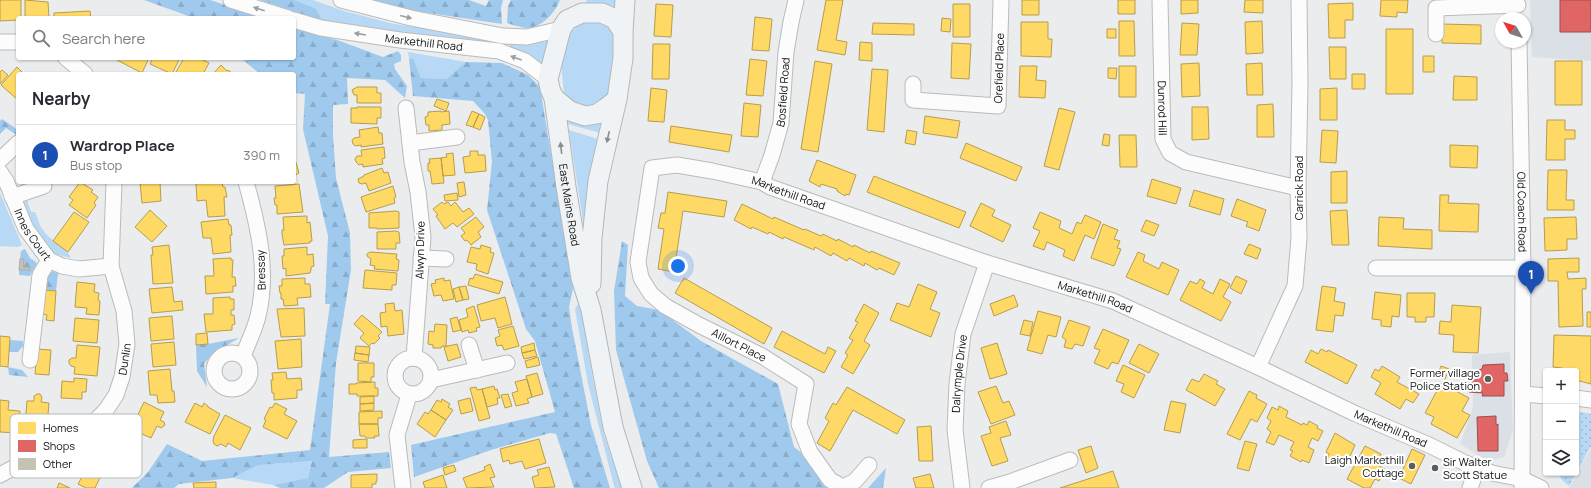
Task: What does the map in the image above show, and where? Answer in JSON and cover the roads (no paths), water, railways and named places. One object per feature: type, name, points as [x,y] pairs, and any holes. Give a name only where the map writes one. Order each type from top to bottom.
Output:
[{"type":"main road","points":[[576,0],[564,25],[548,79],[554,98],[570,111],[585,116],[601,111],[617,98],[623,58],[625,0]]},
{"type":"main road","points":[[564,25],[582,13],[602,13],[615,19],[623,32]]},
{"type":"main road","name":"East Mains Road","points":[[554,98],[566,187],[582,278],[591,310],[612,427],[632,488]]},
{"type":"main road","name":"East Mains Road","points":[[591,310],[592,238],[598,181],[617,98]]},
{"type":"street","points":[[230,0],[282,16]]},
{"type":"street","name":"Markethill Road","points":[[341,0],[411,18],[503,36],[527,37],[564,25]]},
{"type":"street","name":"Bosfield Road","points":[[762,182],[781,123],[786,52],[796,0]]},
{"type":"street","name":"Orefield Place","points":[[913,84],[912,100],[998,106],[1001,0]]},
{"type":"street","name":"Dunrod Hill","points":[[1160,0],[1163,138],[1170,153],[1186,162],[1298,188]]},
{"type":"street","name":"Carrick Road","points":[[1258,367],[1295,286],[1299,238],[1299,0]]},
{"type":"street","points":[[1436,34],[1436,8],[1518,8]]},
{"type":"street","name":"Markethill Road","points":[[296,21],[321,28],[400,40],[499,51],[524,61],[548,79]]},
{"type":"street","points":[[0,42],[16,42]]},
{"type":"street","name":"Old Coach Road","points":[[1519,48],[1523,268],[1522,483]]},
{"type":"street","points":[[68,60],[83,72]]},
{"type":"street","name":"Alwyn Drive","points":[[406,108],[420,207],[422,237],[414,358]]},
{"type":"street","points":[[410,144],[457,137]]},
{"type":"street","points":[[0,160],[16,145]]},
{"type":"street","name":"Markethill Road","points":[[652,168],[677,165],[762,182],[770,187],[987,263],[1113,301],[1258,367],[1356,414],[1477,468],[1541,488]]},
{"type":"street","name":"Aillort Place","points":[[652,168],[638,262],[641,278],[651,294],[665,306],[700,326],[762,356],[806,384],[799,424],[810,452],[830,480],[843,487],[855,481],[869,465]]},
{"type":"street","name":"Innes Court","points":[[0,172],[6,181],[26,228],[49,260],[62,266],[79,269],[111,266]]},
{"type":"street","name":"Dunlin","points":[[102,414],[116,395],[122,377],[127,344],[124,311],[111,266],[114,184]]},
{"type":"street","name":"Bressay","points":[[243,356],[258,316],[262,293],[263,270],[255,214],[247,184]]},
{"type":"street","points":[[12,197],[44,186]]},
{"type":"street","points":[[421,258],[446,259]]},
{"type":"street","points":[[30,360],[40,275],[49,260]]},
{"type":"street","name":"Dalrymple Drive","points":[[962,488],[955,430],[962,341],[987,263]]},
{"type":"street","points":[[1376,268],[1523,268]]},
{"type":"street","points":[[469,345],[477,370]]},
{"type":"street","points":[[414,358],[419,359],[428,365],[431,380],[429,387],[423,392],[416,395],[409,395],[401,390],[396,383],[395,374],[398,365],[405,360],[414,358]]},
{"type":"street","points":[[431,380],[507,363]]},
{"type":"street","points":[[1523,394],[1543,396]]},
{"type":"street","points":[[403,488],[397,435],[409,395]]},
{"type":"street","points":[[1579,398],[1591,400]]},
{"type":"street","points":[[989,488],[1070,460]]},
{"type":"street","points":[[1470,488],[1477,468]]},
{"type":"street","name":"Dunlin","points":[[0,475],[10,470]]},
{"type":"place","name":"Wardrop Place","points":[[1531,294]]},
{"type":"place","name":"Former village Police Station","points":[[1488,379]]},
{"type":"place","name":"Laigh Markethill Cottage","points":[[1412,466]]},
{"type":"place","name":"Sir Walter Scott Statue","points":[[1435,468]]}]
